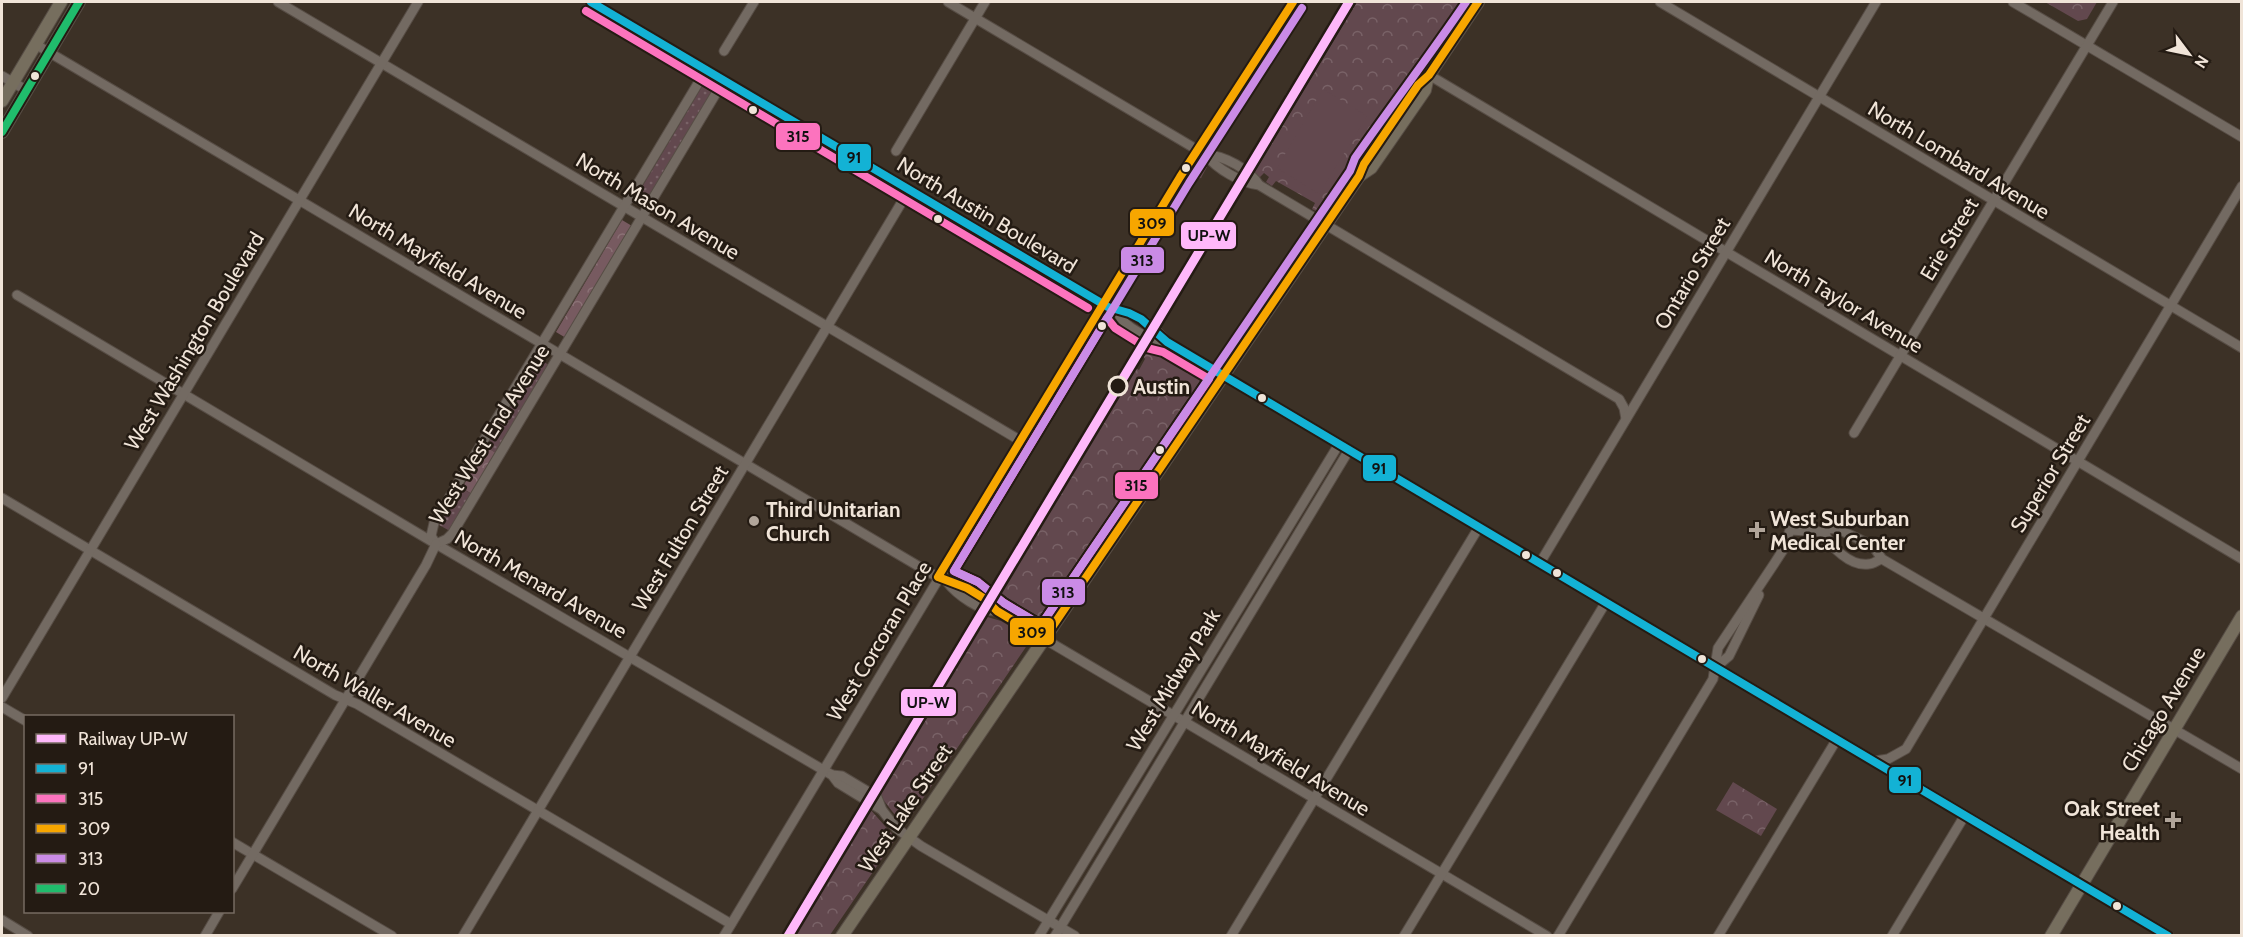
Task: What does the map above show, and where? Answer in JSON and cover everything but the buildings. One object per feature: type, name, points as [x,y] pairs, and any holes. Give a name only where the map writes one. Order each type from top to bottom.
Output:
[{"type":"main road","points":[[2,101],[7,79],[35,44],[61,2]]},
{"type":"main road","points":[[2,132],[79,2]]},
{"type":"main road","name":"West Lake Street","points":[[842,936],[1325,225],[1359,176],[1371,168],[1425,90],[1429,75],[1478,2]]},
{"type":"main road","name":"Chicago Avenue","points":[[2051,936],[2241,616]]},
{"type":"street","name":"North Mason Avenue","points":[[278,2],[1021,441]]},
{"type":"street","name":"West Washington Boulevard","points":[[2,698],[418,2]]},
{"type":"street","name":"North Austin Boulevard","points":[[591,2],[1118,313],[1126,312],[1158,331],[1167,342],[2169,936]]},
{"type":"street","points":[[724,51],[754,2]]},
{"type":"street","points":[[948,2],[1202,152],[1212,163],[1249,184],[1259,185],[1619,399],[1626,419]]},
{"type":"street","points":[[896,151],[985,2]]},
{"type":"street","name":"West Corcoran Place","points":[[724,936],[827,773],[938,577],[1103,304],[1202,152],[1293,2]]},
{"type":"street","name":"North Lombard Avenue","points":[[1660,2],[2241,348]]},
{"type":"street","name":"Ontario Street","points":[[1540,563],[1876,2]]},
{"type":"street","points":[[2013,2],[2241,137]]},
{"type":"street","name":"Erie Street","points":[[1854,433],[2113,2]]},
{"type":"street","name":"North Mayfield Avenue","points":[[35,44],[947,582],[953,590],[988,612],[997,612],[1044,639],[1547,936]]},
{"type":"street","name":"West West End Avenue","points":[[706,70],[434,523],[431,536],[436,544],[452,534],[724,80]]},
{"type":"street","name":"North Taylor Avenue","points":[[1429,75],[2241,559]]},
{"type":"street","points":[[7,79],[26,90]]},
{"type":"street","name":"Superior Street","points":[[1875,761],[1888,759],[1906,749],[2241,186]]},
{"type":"street","name":"West Fulton Street","points":[[463,936],[909,190]]},
{"type":"street","name":"North Menard Avenue","points":[[17,295],[827,773],[842,776],[877,797],[882,810],[896,828],[1075,936]]},
{"type":"street","name":"West Midway Park","points":[[1039,936],[1339,444]]},
{"type":"street","name":"West Midway Park","points":[[1055,936],[1349,450]]},
{"type":"street","name":"North Waller Avenue","points":[[2,498],[731,924]]},
{"type":"street","points":[[1232,936],[1479,527]]},
{"type":"street","points":[[1558,936],[1713,680],[1716,667],[1729,656],[1770,570],[1783,550],[1790,530],[1824,532],[1830,528],[1857,537],[1873,546],[1882,558],[2241,769]]},
{"type":"street","points":[[1824,532],[1832,546],[1858,564],[1869,564],[1882,558]]},
{"type":"street","points":[[234,886],[426,565],[436,544]]},
{"type":"street","points":[[1404,936],[1606,602]]},
{"type":"street","points":[[2,707],[24,720]]},
{"type":"street","points":[[1718,936],[1837,739]]},
{"type":"street","points":[[1892,936],[1965,815]]},
{"type":"street","points":[[234,843],[392,936]]},
{"type":"street","points":[[205,936],[218,913]]},
{"type":"street","points":[[2,920],[28,936]]},
{"type":"green space","points":[[1357,2],[1467,2],[1412,86],[1407,89],[1326,208],[1320,213],[1312,209],[1315,203],[1276,181],[1272,186],[1266,182],[1269,177],[1264,173],[1259,178],[1251,173],[1255,171]]},
{"type":"green space","points":[[2045,2],[2097,2],[2087,19],[2078,21]]},
{"type":"green space","points":[[1287,26],[1295,26],[1280,50],[1273,49]]},
{"type":"green space","points":[[703,85],[713,92],[647,203],[636,197]]},
{"type":"green space","points":[[1323,89],[1367,116],[1319,194],[1277,168]]},
{"type":"green space","points":[[1199,164],[1207,167],[1201,178],[1190,180],[1191,173]]},
{"type":"green space","points":[[622,220],[632,226],[566,338],[556,332]]},
{"type":"green space","points":[[1148,342],[1198,372],[1204,378],[1204,386],[1045,621],[1034,626],[994,600],[996,596],[999,597],[1136,368],[1139,370],[1145,359],[1143,356],[1149,347],[1146,345]]},
{"type":"green space","points":[[539,359],[549,365],[496,453],[486,447]]},
{"type":"green space","points":[[486,447],[496,453],[472,494],[462,488]]},
{"type":"green space","points":[[461,488],[472,494],[450,531],[439,525]]},
{"type":"green space","points":[[984,616],[1001,621],[1029,638],[1030,641],[907,822],[902,824],[878,793],[881,788],[883,789],[984,621],[982,620]]},
{"type":"green space","points":[[1733,782],[1777,809],[1761,836],[1716,810]]},
{"type":"green space","points":[[869,808],[892,834],[894,841],[830,935],[795,935],[868,814],[866,812]]},
{"type":"railway","points":[[782,936],[1343,2]]},
{"type":"rail line","name":"UP-W","points":[[788,936],[1349,2]]},
{"type":"transit line","name":"20","points":[[2,132],[79,2]]},
{"type":"transit line","name":"91","points":[[591,2],[1108,307],[1141,319],[1167,342],[2168,936]]},
{"type":"transit line","name":"309","points":[[1293,2],[1180,177],[938,577],[967,588],[985,599],[997,611],[1044,639],[1359,176],[1364,164],[1418,85],[1429,75],[1478,2]]},
{"type":"transit line","name":"313","points":[[1302,8],[1189,183],[954,571],[978,582],[1004,603],[1041,625],[1350,171],[1355,158],[1466,2]]},
{"type":"transit line","name":"315","points":[[586,11],[1088,308]]},
{"type":"transit line","name":"315","points":[[1107,318],[1115,328],[1147,348],[1163,352],[1209,379],[1041,625],[1004,603],[978,582],[954,571],[1107,318]]},
{"type":"place","name":"Austin","points":[[1118,386]]},
{"type":"place","name":"Third Unitarian Church","points":[[754,521]]},
{"type":"place","name":"West Suburban Medical Center","points":[[1757,530]]},
{"type":"place","name":"Oak Street Health","points":[[2173,820]]}]
